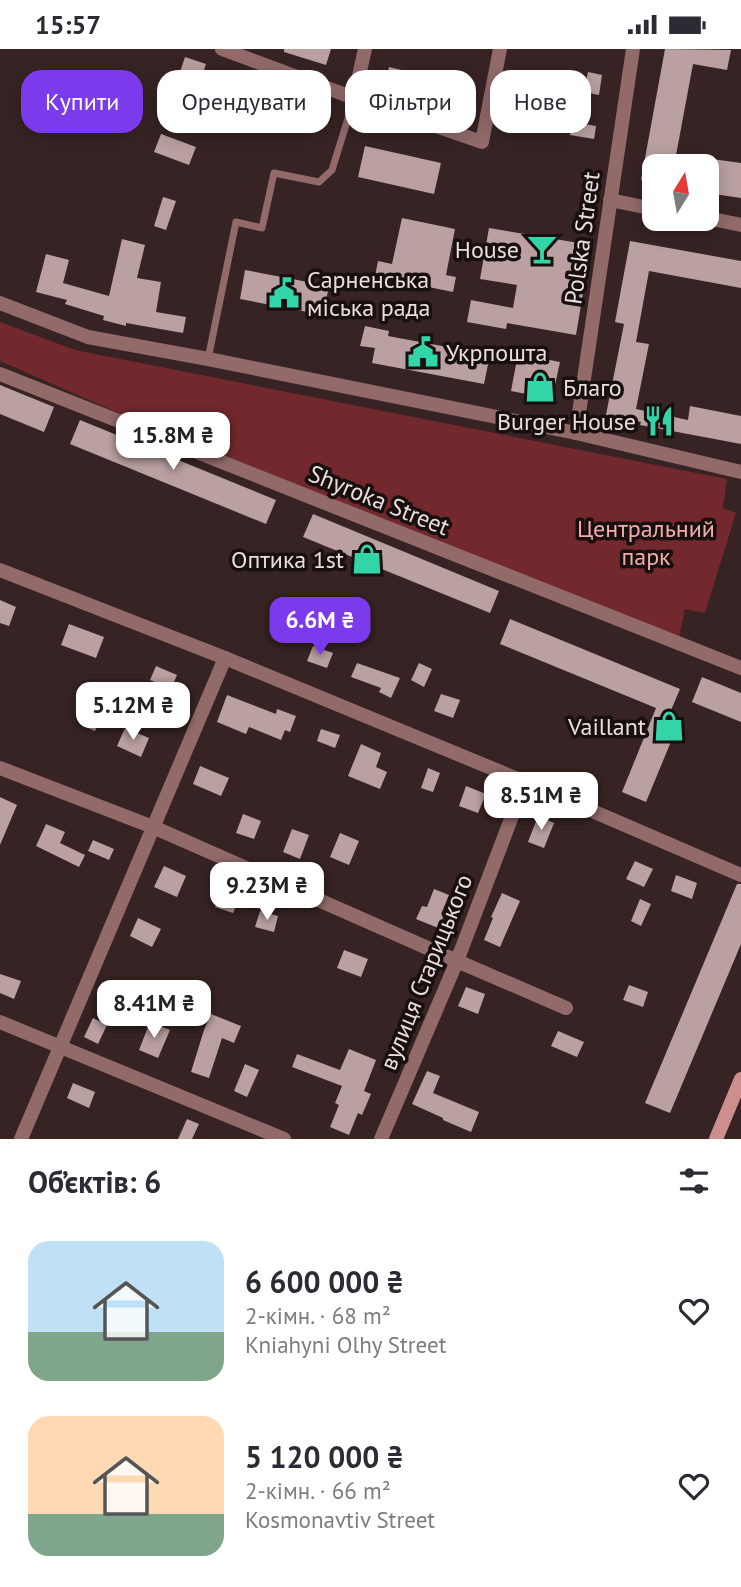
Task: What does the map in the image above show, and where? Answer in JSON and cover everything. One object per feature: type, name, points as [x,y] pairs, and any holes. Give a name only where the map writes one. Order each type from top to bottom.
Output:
[{"type":"main road","points":[[716,1139],[741,1079]]},
{"type":"street","points":[[222,49],[345,95]]},
{"type":"street","points":[[360,70],[365,49]]},
{"type":"street","points":[[456,133],[482,142],[500,49]]},
{"type":"street","name":"Polska Street","points":[[576,433],[633,49]]},
{"type":"street","points":[[610,200],[642,207]]},
{"type":"street","points":[[719,220],[741,225]]},
{"type":"street","points":[[0,303],[88,337],[576,433],[741,471]]},
{"type":"street","name":"Shyroka Street","points":[[0,374],[741,668]]},
{"type":"street","points":[[0,570],[225,658],[526,782],[741,875]]},
{"type":"street","points":[[21,1139],[225,658]]},
{"type":"street","points":[[0,768],[153,827],[566,1007]]},
{"type":"street","name":"вулиця Старицького","points":[[381,1139],[457,961],[526,782]]},
{"type":"street","points":[[0,1022],[284,1139]]},
{"type":"lane","points":[[208,359],[236,222],[262,228],[274,173],[319,182],[332,170],[345,127]]},
{"type":"green space","name":"Центральний парк","points":[[0,322],[75,350],[727,479],[723,508],[736,513],[705,613],[685,609],[679,638],[123,415],[0,361]]},
{"type":"building","points":[[284,49],[331,49],[326,65],[284,52]]},
{"type":"building","points":[[665,49],[731,50],[727,70],[693,64],[676,154],[646,154]]},
{"type":"building","points":[[185,57],[206,64],[204,70],[181,70]]},
{"type":"building","points":[[591,73],[602,75],[599,95],[591,93]]},
{"type":"building","points":[[591,125],[596,126],[594,139],[570,135],[591,133]]},
{"type":"building","points":[[161,134],[196,147],[189,165],[154,152]]},
{"type":"building","points":[[365,146],[441,163],[434,194],[358,177]]},
{"type":"building","points":[[719,160],[741,163],[741,198],[719,195]]},
{"type":"building","points":[[163,197],[176,201],[166,230],[154,226]]},
{"type":"building","points":[[402,218],[455,229],[446,275],[456,277],[453,292],[375,276],[378,261],[392,264]]},
{"type":"building","points":[[489,228],[591,245],[576,335],[507,323],[506,329],[467,322],[471,300],[513,308],[517,285],[480,279]]},
{"type":"building","points":[[122,239],[145,245],[137,278],[161,282],[156,312],[186,317],[183,333],[126,323],[126,326],[103,320],[104,316],[65,304],[67,300],[36,292],[46,254],[69,260],[63,283],[109,296]]},
{"type":"building","points":[[630,241],[741,261],[741,288],[649,271],[636,342],[649,344],[636,409],[688,420],[690,406],[741,416],[741,444],[640,425],[641,422],[606,415],[624,324],[615,322]]},
{"type":"building","name":"Сарненська міська рада","points":[[245,270],[329,286],[323,315],[240,299]]},
{"type":"building","name":"Укрпошта","points":[[365,326],[389,331],[388,336],[490,355],[484,384],[372,363],[375,348],[360,346]]},
{"type":"building","points":[[518,354],[560,362],[552,399],[511,391]]},
{"type":"building","points":[[0,385],[54,407],[44,432],[0,414]]},
{"type":"building","points":[[80,420],[276,500],[266,524],[70,444]]},
{"type":"building","points":[[313,514],[499,591],[490,613],[303,537]]},
{"type":"building","points":[[0,600],[16,607],[9,626],[0,623]]},
{"type":"building","points":[[510,619],[680,689],[666,722],[677,727],[646,802],[622,792],[656,708],[500,644]]},
{"type":"building","points":[[69,624],[104,637],[96,658],[61,645]]},
{"type":"building","points":[[313,646],[333,653],[327,668],[307,661]]},
{"type":"building","points":[[357,663],[400,678],[391,698],[379,692],[381,688],[351,677]]},
{"type":"building","points":[[419,663],[432,669],[424,687],[411,680]]},
{"type":"building","points":[[156,666],[177,675],[171,689],[150,680]]},
{"type":"building","points":[[702,677],[741,693],[741,722],[692,702]]},
{"type":"building","points":[[441,694],[460,700],[453,718],[434,711]]},
{"type":"building","points":[[227,695],[276,714],[277,709],[296,716],[290,732],[285,730],[281,740],[249,727],[246,734],[217,722]]},
{"type":"building","points":[[91,708],[103,713],[95,731],[83,726]]},
{"type":"building","points":[[125,728],[149,738],[141,757],[117,746]]},
{"type":"building","points":[[321,729],[340,735],[335,748],[317,741]]},
{"type":"building","points":[[361,744],[381,753],[376,767],[387,772],[380,789],[348,776]]},
{"type":"building","points":[[200,766],[229,778],[221,796],[193,784]]},
{"type":"building","points":[[428,768],[440,773],[433,792],[421,788]]},
{"type":"building","points":[[466,786],[486,794],[478,813],[459,806]]},
{"type":"building","points":[[0,797],[17,805],[0,845]]},
{"type":"building","points":[[243,814],[261,821],[254,839],[236,833]]},
{"type":"building","points":[[538,816],[554,823],[544,848],[528,842]]},
{"type":"building","points":[[46,824],[65,832],[60,843],[85,855],[79,867],[36,846]]},
{"type":"building","points":[[292,829],[309,835],[300,859],[283,852]]},
{"type":"building","points":[[340,833],[359,841],[349,865],[330,857]]},
{"type":"building","points":[[93,840],[114,849],[109,860],[88,851]]},
{"type":"building","points":[[635,861],[653,869],[644,887],[626,879]]},
{"type":"building","points":[[164,866],[186,876],[177,897],[154,887]]},
{"type":"building","points":[[676,875],[697,883],[692,899],[671,891]]},
{"type":"building","points":[[737,884],[741,884],[741,944],[670,1113],[645,1103]]},
{"type":"building","points":[[434,889],[449,895],[438,928],[416,919],[422,906],[427,907]]},
{"type":"building","points":[[221,892],[239,899],[233,913],[215,907]]},
{"type":"building","points":[[502,893],[520,901],[500,947],[484,940]]},
{"type":"building","points":[[640,899],[651,904],[641,926],[631,921]]},
{"type":"building","points":[[260,911],[278,916],[274,932],[255,927]]},
{"type":"building","points":[[138,918],[161,929],[152,947],[130,936]]},
{"type":"building","points":[[344,950],[368,959],[361,977],[337,968]]},
{"type":"building","points":[[0,974],[21,981],[14,999],[0,993]]},
{"type":"building","points":[[629,985],[648,992],[643,1007],[623,1000]]},
{"type":"building","points":[[466,987],[485,994],[478,1014],[458,1006]]},
{"type":"building","points":[[211,1014],[241,1026],[234,1043],[222,1038],[209,1078],[191,1072]]},
{"type":"building","points":[[93,1018],[107,1025],[98,1044],[84,1037]]},
{"type":"building","points":[[150,1022],[170,1030],[158,1058],[139,1050]]},
{"type":"building","points":[[558,1031],[584,1042],[577,1057],[551,1046]]},
{"type":"building","points":[[349,1049],[376,1060],[364,1091],[371,1094],[362,1115],[358,1113],[349,1135],[330,1127],[339,1105],[335,1103],[342,1086],[292,1067],[297,1054],[340,1070]]},
{"type":"building","points":[[245,1064],[259,1070],[247,1097],[234,1091]]},
{"type":"building","points":[[427,1071],[440,1076],[433,1093],[479,1112],[471,1132],[412,1104]]},
{"type":"building","points":[[73,1083],[95,1092],[89,1108],[67,1098]]},
{"type":"building","points":[[187,1119],[199,1124],[192,1139],[178,1139]]},
{"type":"place","name":"House","points":[[542,249]]},
{"type":"place","name":"Сарненська міська рада","points":[[284,293]]},
{"type":"place","name":"Укрпошта","points":[[423,352]]},
{"type":"place","name":"Благо","points":[[540,387]]},
{"type":"place","name":"Burger House","points":[[659,421]]},
{"type":"place","name":"Оптика 1st","points":[[367,559]]},
{"type":"place","name":"Vaillant","points":[[669,726]]}]
